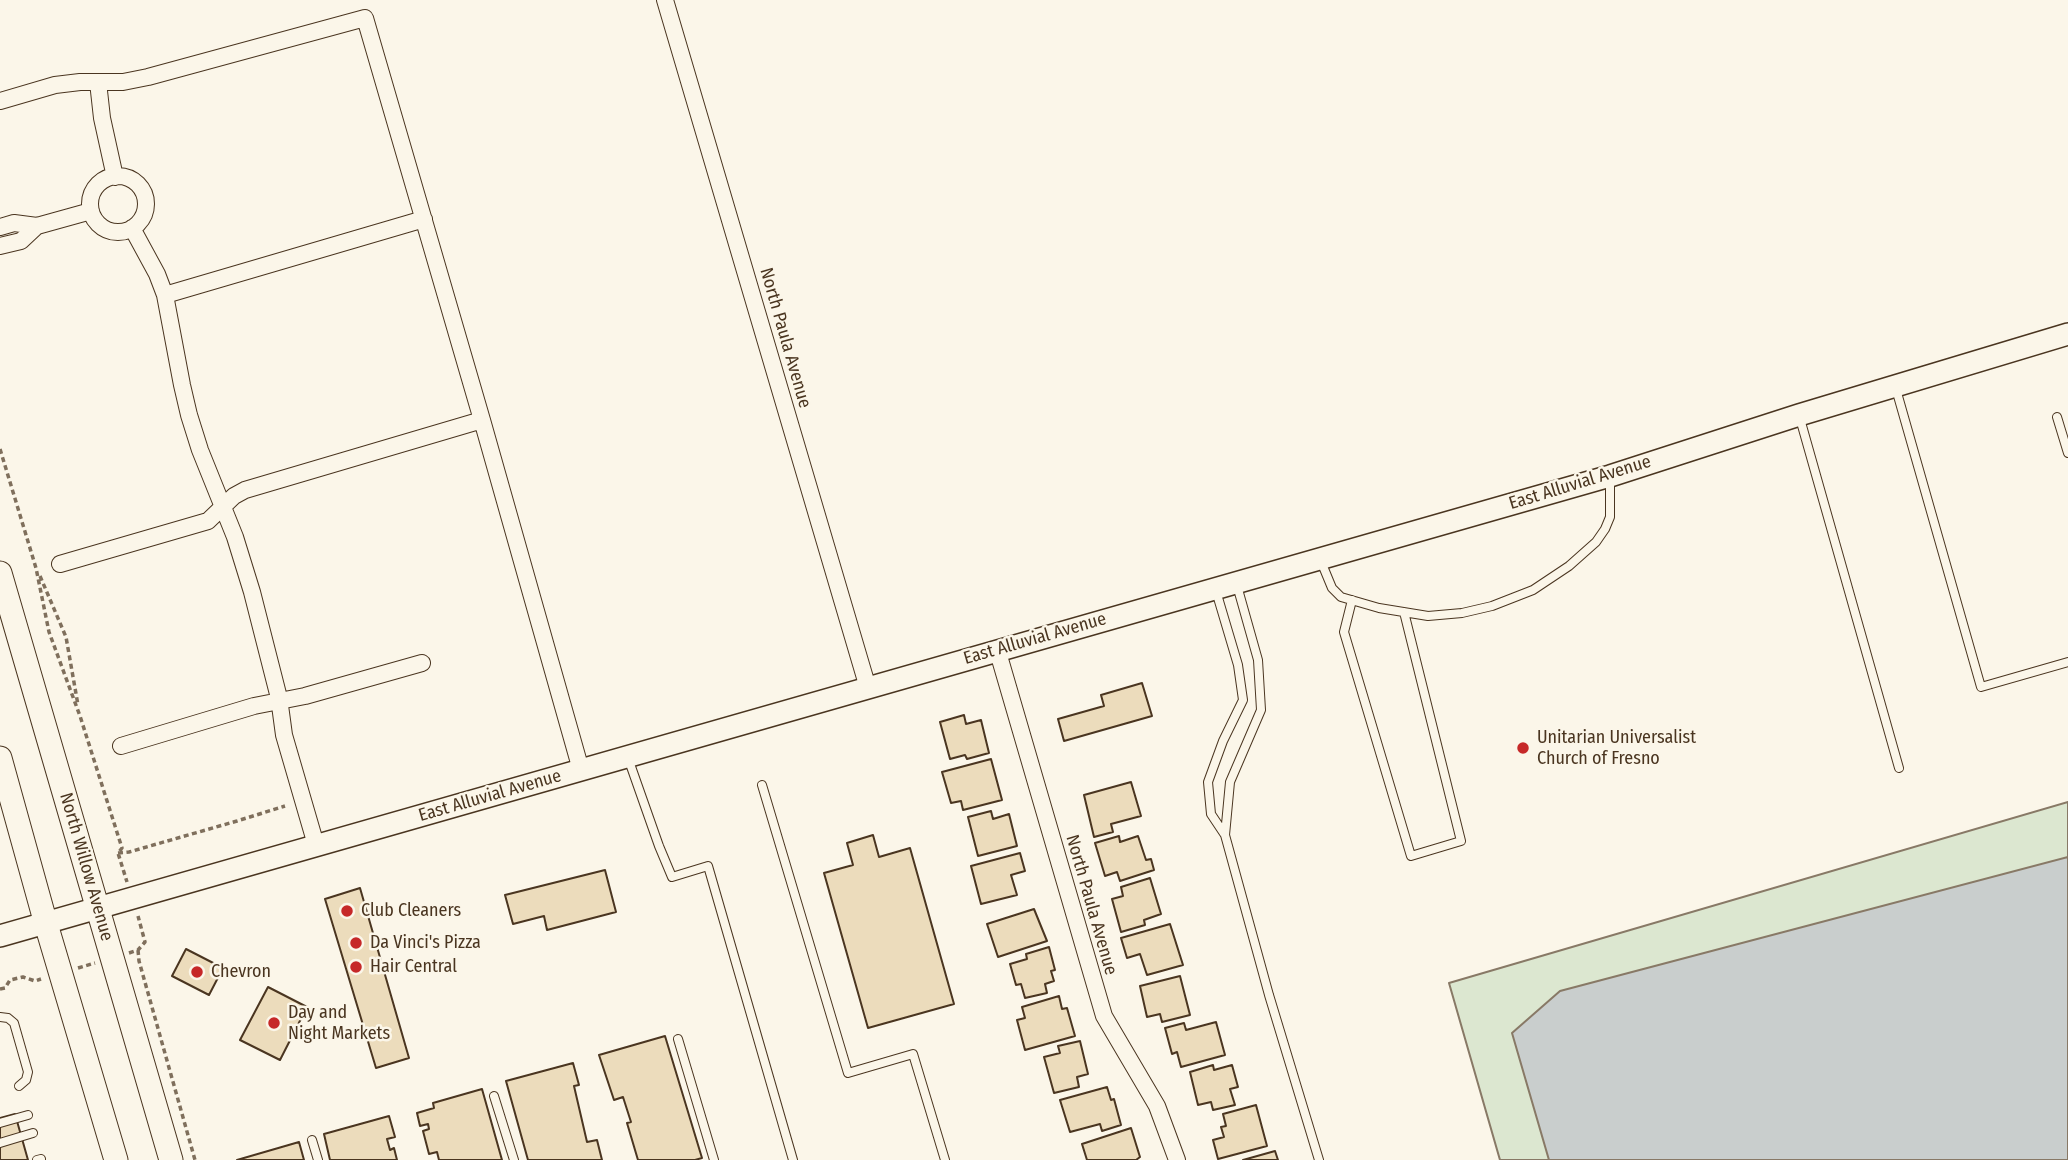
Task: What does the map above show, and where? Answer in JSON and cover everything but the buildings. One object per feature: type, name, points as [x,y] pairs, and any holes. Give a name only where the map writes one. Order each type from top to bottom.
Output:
[{"type":"main road","name":"North Willow Avenue","points":[[0,573],[171,1160]]},
{"type":"main road","points":[[0,758],[116,1160]]},
{"type":"street","name":"North Paula Avenue","points":[[665,0],[868,688]]},
{"type":"street","points":[[0,101],[55,85],[123,82],[148,77],[365,18],[581,770]]},
{"type":"street","points":[[98,82],[102,118],[115,177]]},
{"type":"street","points":[[115,177],[135,182],[141,188],[146,206],[144,215],[132,228],[115,232],[98,224],[91,211],[91,198],[94,189],[101,182],[115,177]]},
{"type":"street","points":[[0,228],[14,223],[37,226],[91,211]]},
{"type":"street","points":[[165,295],[424,219]]},
{"type":"street","points":[[0,246],[21,241],[37,226]]},
{"type":"street","points":[[132,228],[157,274],[165,295],[189,415],[235,537],[252,592],[279,701],[284,735],[316,845]]},
{"type":"street","name":"East Alluvial Avenue","points":[[0,936],[1609,476],[1799,415],[2068,334]]},
{"type":"street","points":[[61,564],[208,521],[234,496],[245,490],[482,420]]},
{"type":"street","name":"North Paula Avenue","points":[[997,649],[1104,1016],[1157,1105],[1177,1160]]},
{"type":"street","points":[[121,746],[254,706],[305,696],[422,663]]},
{"type":"lane","points":[[1895,386],[1981,687],[2068,662]]},
{"type":"lane","points":[[1799,415],[1899,768]]},
{"type":"lane","points":[[2057,417],[2068,453]]},
{"type":"lane","points":[[1320,559],[1334,591],[1341,597],[1379,608],[1428,616],[1492,606],[1533,590],[1569,566],[1596,542],[1610,517],[1609,476]]},
{"type":"lane","points":[[1225,835],[1230,782],[1261,710],[1258,660],[1237,582]]},
{"type":"lane","points":[[1215,588],[1238,666],[1243,700],[1223,741],[1208,782],[1210,814],[1225,835],[1269,995],[1319,1160]]},
{"type":"lane","points":[[1352,600],[1344,632],[1411,856],[1461,841],[1404,612]]},
{"type":"lane","points":[[628,757],[672,877],[708,866],[793,1160]]},
{"type":"lane","points":[[762,785],[848,1073],[913,1054],[944,1160]]},
{"type":"lane","points":[[0,1017],[8,1018],[14,1023],[28,1072],[26,1080],[19,1086]]},
{"type":"lane","points":[[678,1039],[714,1160]]},
{"type":"lane","points":[[494,1096],[513,1160]]},
{"type":"lane","points":[[0,1123],[28,1115]]},
{"type":"lane","points":[[0,1143],[33,1133]]},
{"type":"lane","points":[[312,1140],[318,1160]]},
{"type":"path","points":[[0,449],[36,568],[49,632],[80,716],[121,848],[118,853],[285,806]]},
{"type":"path","points":[[36,568],[66,637],[80,716]]},
{"type":"path","points":[[138,950],[195,1160]]},
{"type":"path","points":[[0,989],[5,988],[10,980],[23,977]]},
{"type":"green space","points":[[2068,802],[2068,1160],[1500,1160],[1449,983]]},
{"type":"shaded area","points":[[2068,857],[2068,1160],[1549,1160],[1512,1033],[1560,991]]},
{"type":"place","name":"Unitarian Universalist Church of Fresno","points":[[1523,748]]},
{"type":"place","name":"Club Cleaners","points":[[347,911]]},
{"type":"place","name":"Da Vinci's Pizza","points":[[356,943]]},
{"type":"place","name":"Hair Central","points":[[356,967]]},
{"type":"place","name":"Chevron","points":[[197,972]]},
{"type":"place","name":"Day and Night Markets","points":[[274,1023]]}]
